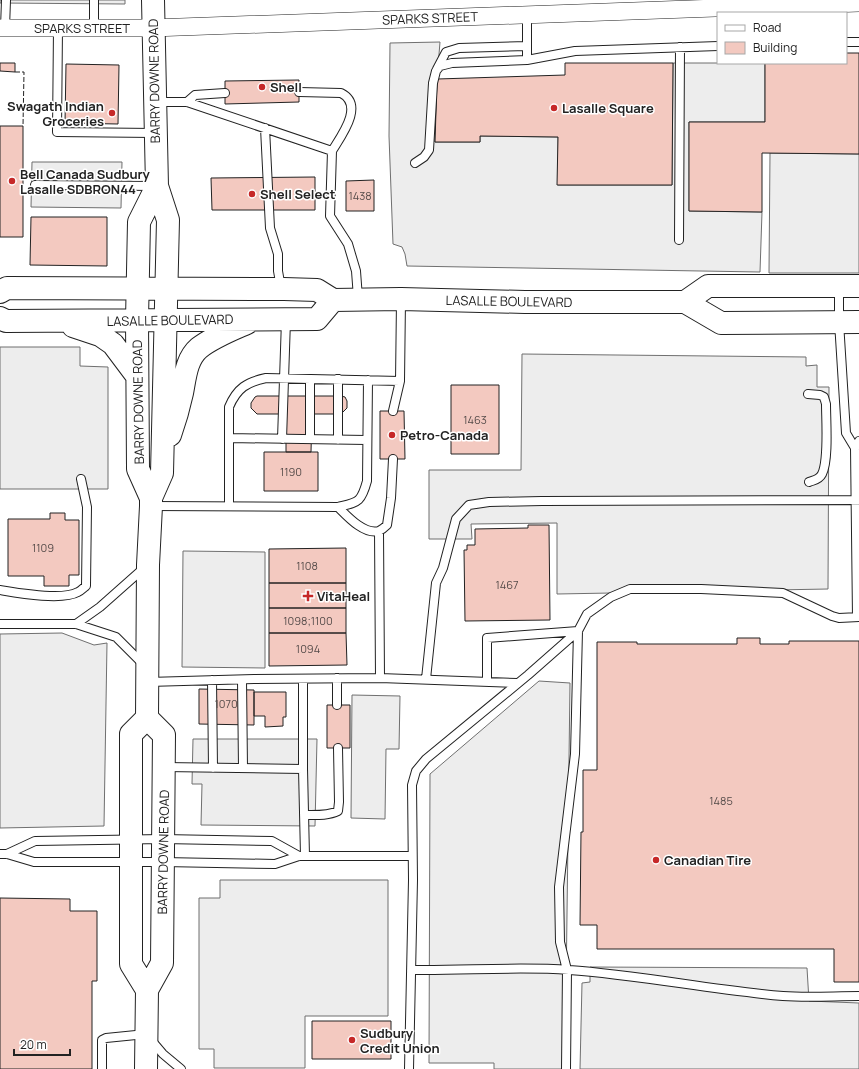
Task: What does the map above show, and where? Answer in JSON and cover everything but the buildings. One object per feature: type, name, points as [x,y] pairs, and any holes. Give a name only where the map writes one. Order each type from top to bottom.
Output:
[{"type":"main road","name":"BARRY DOWNE ROAD","points":[[146,1069],[147,990],[162,963],[164,735],[147,718],[148,565],[151,502],[162,473],[168,220],[156,186],[152,28],[153,0]]},
{"type":"main road","name":"BARRY DOWNE ROAD","points":[[151,502],[138,469],[137,320],[139,222],[156,186]]},
{"type":"main road","points":[[685,302],[708,286],[852,285]]},
{"type":"main road","points":[[0,292],[7,288],[281,289],[317,290],[332,300]]},
{"type":"main road","name":"LASALLE BOULEVARD","points":[[0,318],[6,321],[317,319],[332,300],[401,299],[533,302],[685,302],[721,322],[849,322]]},
{"type":"main road","points":[[162,456],[174,424],[184,375],[190,359],[197,349],[214,337],[256,319]]},
{"type":"main road","points":[[57,321],[100,335],[113,344],[137,376]]},
{"type":"main road","points":[[147,718],[131,734],[131,964],[147,990]]},
{"type":"street","name":"SPARKS STREET","points":[[3,28],[152,28],[859,3]]},
{"type":"lane","points":[[3,28],[6,0]]},
{"type":"lane","points":[[94,0],[94,28]]},
{"type":"lane","points":[[526,60],[527,14]]},
{"type":"lane","points":[[58,28],[57,132],[155,133]]},
{"type":"lane","points":[[847,42],[859,42]]},
{"type":"lane","points":[[415,163],[424,157],[429,150],[433,83],[436,71],[446,52],[459,48],[527,46]]},
{"type":"lane","points":[[436,71],[440,66],[452,62],[526,60],[575,51],[717,46]]},
{"type":"lane","points":[[679,240],[680,48]]},
{"type":"lane","points":[[299,92],[341,93],[346,96],[350,102],[351,109],[349,123],[332,151],[330,216],[348,244],[356,271],[358,300]]},
{"type":"lane","points":[[187,102],[195,95],[225,93]]},
{"type":"lane","points":[[155,102],[187,102],[332,151]]},
{"type":"lane","points":[[265,128],[270,228],[278,254],[278,271],[281,289]]},
{"type":"lane","points":[[35,184],[156,186]]},
{"type":"lane","points":[[409,1069],[412,785],[416,771],[426,759],[578,632],[587,614],[611,597],[630,589],[701,589],[783,593],[832,616],[839,618],[858,617],[857,444],[846,433],[845,401],[852,285]]},
{"type":"lane","points":[[393,411],[400,380],[401,299]]},
{"type":"lane","points":[[282,439],[286,319]]},
{"type":"lane","points":[[229,506],[230,407],[234,396],[242,387],[254,380],[266,378],[400,380]]},
{"type":"lane","points":[[310,379],[310,439]]},
{"type":"lane","points":[[338,379],[338,440]]},
{"type":"lane","points":[[151,502],[229,506],[338,507],[356,502],[363,495],[366,481],[368,380]]},
{"type":"lane","points":[[808,394],[820,395],[824,398],[826,404],[826,453],[824,467],[822,475],[817,480],[809,482]]},
{"type":"lane","points":[[229,438],[367,440]]},
{"type":"lane","points":[[338,507],[359,527],[379,531],[387,525],[390,514],[393,459]]},
{"type":"lane","points":[[0,590],[28,595],[66,596],[78,593],[86,586],[87,507],[81,479]]},
{"type":"lane","points":[[426,679],[436,584],[443,568],[456,519],[469,505],[489,502],[549,501],[857,500]]},
{"type":"lane","points":[[379,531],[380,678]]},
{"type":"lane","points":[[76,624],[100,607],[148,565]]},
{"type":"lane","points":[[0,624],[76,624],[116,637],[148,675],[212,680],[380,678],[517,683]]},
{"type":"lane","points":[[487,682],[487,638],[578,632]]},
{"type":"lane","points":[[566,1069],[567,970],[560,942],[559,887],[575,754],[578,632]]},
{"type":"lane","points":[[337,678],[337,706]]},
{"type":"lane","points":[[302,856],[304,815],[303,679]]},
{"type":"lane","points":[[212,680],[213,768]]},
{"type":"lane","points":[[242,680],[243,768]]},
{"type":"lane","points":[[304,815],[333,813],[338,810],[338,748]]},
{"type":"lane","points":[[164,767],[303,768]]},
{"type":"lane","points":[[3,854],[35,841],[163,839],[272,841],[302,856]]},
{"type":"lane","points":[[3,854],[34,862],[275,864],[302,856],[412,856]]},
{"type":"lane","points":[[411,970],[514,968],[567,970],[614,974],[784,996],[859,996]]},
{"type":"lane","points":[[102,1069],[102,1040],[106,1038],[146,1034],[164,1054],[181,1069]]},
{"type":"shaded area","points":[[0,0],[125,0],[125,4],[0,3]]},
{"type":"shaded area","points":[[440,42],[435,142],[480,142],[480,136],[558,137],[558,185],[672,185],[673,63],[765,64],[765,122],[689,122],[689,211],[762,212],[760,272],[407,266],[402,247],[393,244],[389,136],[390,43]]},
{"type":"shaded area","points":[[770,153],[859,154],[859,273],[769,273]]},
{"type":"shaded area","points":[[32,162],[122,162],[121,208],[31,207]]},
{"type":"shaded area","points":[[0,347],[80,347],[80,366],[108,367],[108,489],[0,489]]},
{"type":"shaded area","points":[[522,354],[806,357],[806,366],[817,365],[817,387],[829,387],[828,589],[557,594],[557,523],[471,524],[472,539],[429,539],[429,470],[521,470]]},
{"type":"shaded area","points":[[183,551],[265,552],[265,668],[182,667]]},
{"type":"shaded area","points":[[62,633],[94,645],[107,643],[104,826],[0,828],[0,634]]},
{"type":"shaded area","points":[[539,681],[570,683],[565,1069],[494,1069],[494,1063],[429,1063],[430,774]]},
{"type":"shaded area","points":[[352,695],[400,696],[399,749],[386,749],[385,819],[351,818]]},
{"type":"shaded area","points":[[193,739],[317,739],[315,826],[201,825],[202,784],[192,784]]},
{"type":"shaded area","points":[[220,880],[388,880],[388,1016],[305,1016],[305,1068],[214,1068],[214,1049],[199,1049],[199,898],[220,898]]},
{"type":"shaded area","points":[[590,967],[807,968],[809,1001],[859,1003],[859,1069],[580,1069],[582,983],[590,982]]},
{"type":"fence","points":[[15,72],[24,72],[23,126]]},
{"type":"place","name":"Shell","points":[[262,87]]},
{"type":"place","name":"Lasalle Square","points":[[554,108]]},
{"type":"place","name":"Swagath Indian Groceries","points":[[112,113]]},
{"type":"place","name":"Bell Canada Sudbury Lasalle SDBRON44","points":[[12,181]]},
{"type":"place","name":"Shell Select","points":[[252,194]]},
{"type":"place","name":"Petro-Canada","points":[[392,435]]},
{"type":"place","name":"VitaHeal","points":[[308,596]]},
{"type":"place","name":"Canadian Tire","points":[[656,860]]},
{"type":"place","name":"Sudbury Credit Union","points":[[352,1040]]}]
